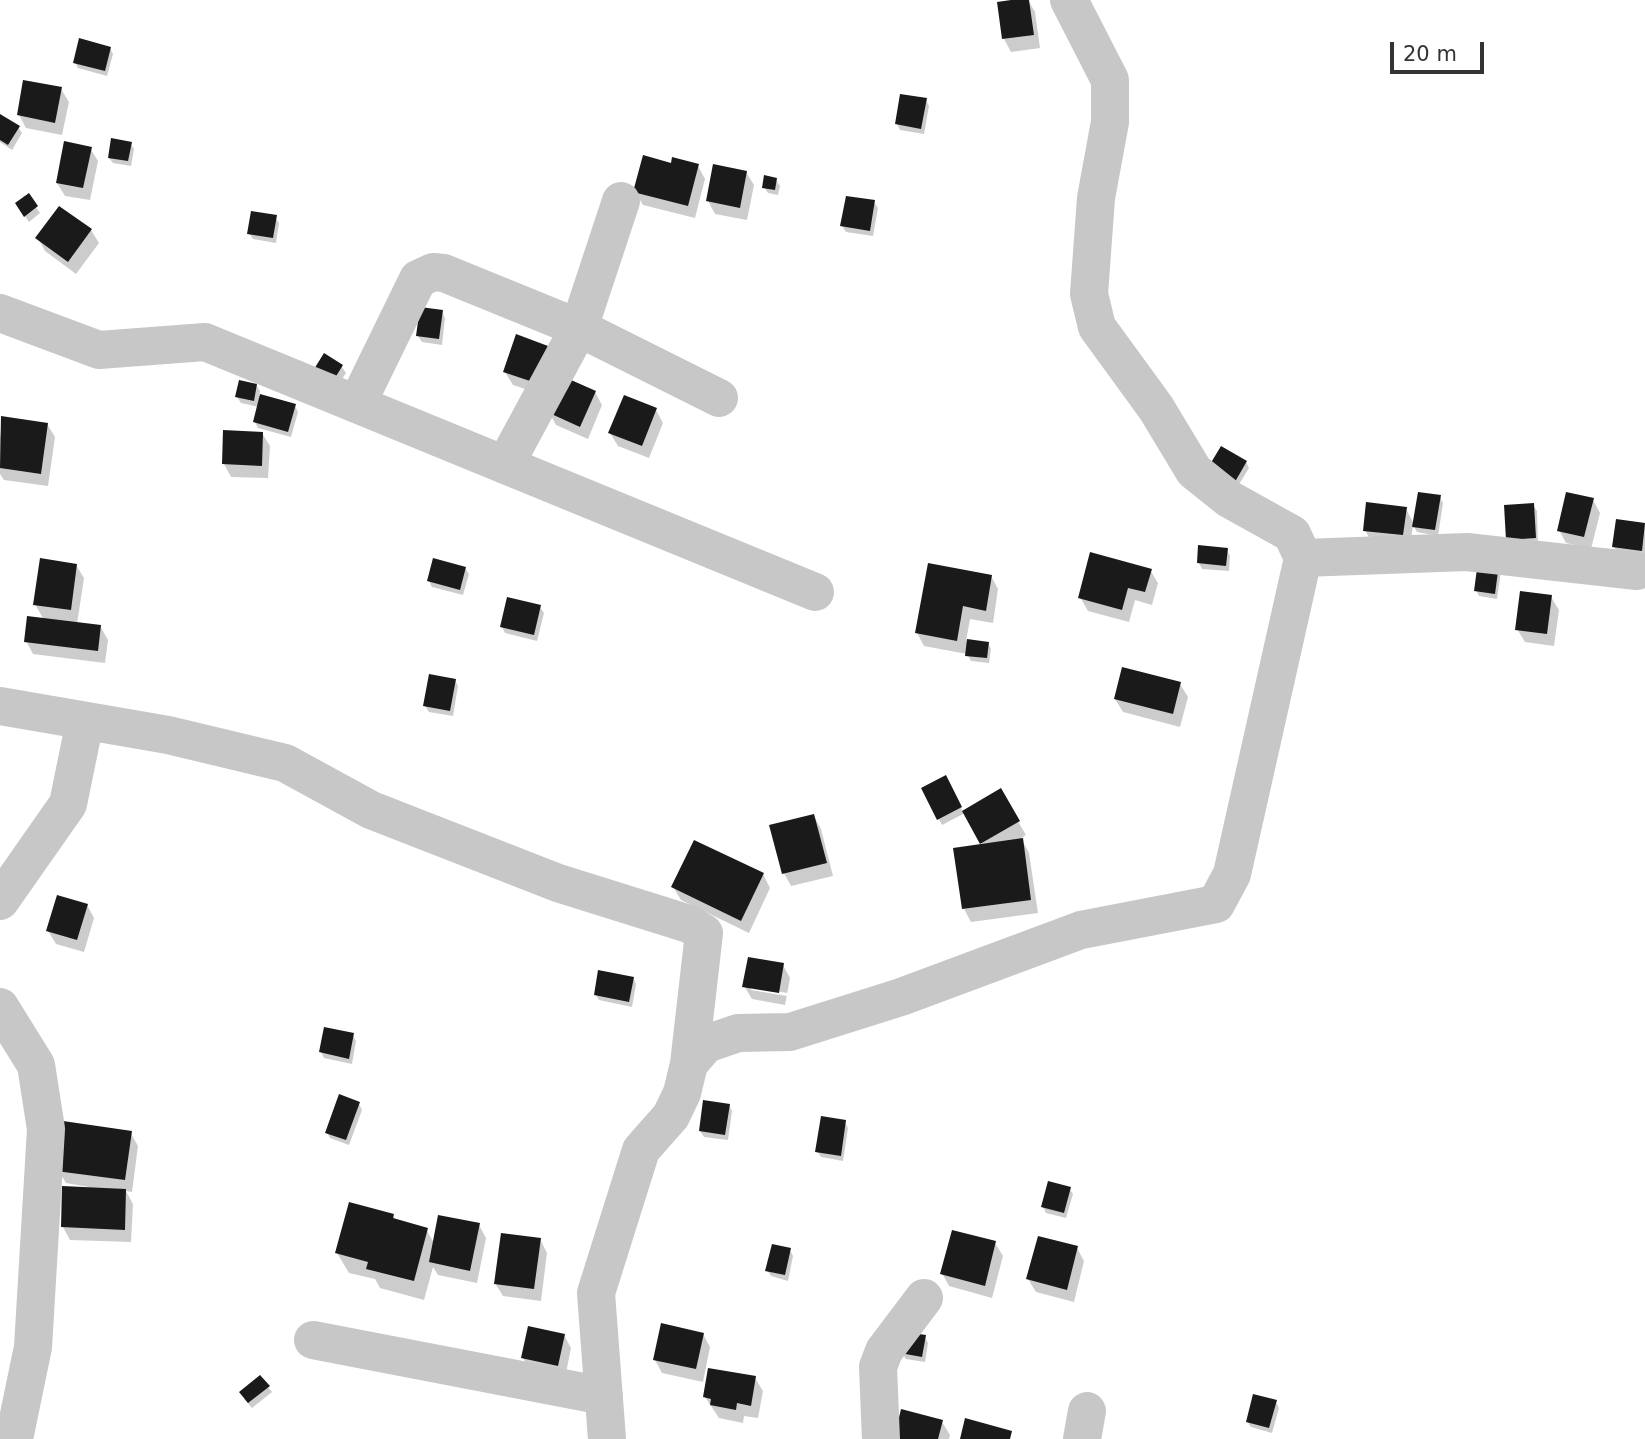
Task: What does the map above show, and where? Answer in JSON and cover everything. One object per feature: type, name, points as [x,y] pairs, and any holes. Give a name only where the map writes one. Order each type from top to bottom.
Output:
[{"type":"street","points":[[690,1064],[706,1044],[738,1033],[790,1032],[901,997],[1082,930],[1216,904],[1232,874],[1303,558],[1292,534],[1229,499],[1194,471],[1156,408],[1097,327],[1090,294],[1096,198],[1110,122],[1110,80],[1069,0]]},
{"type":"street","points":[[505,465],[579,328],[621,201]]},
{"type":"street","points":[[357,404],[418,279],[433,272],[444,273],[579,328],[719,398]]},
{"type":"street","points":[[0,313],[99,350],[205,342],[815,592]]},
{"type":"street","points":[[1303,558],[1467,552],[1637,571]]},
{"type":"street","points":[[0,706],[168,735],[285,763],[371,810],[558,883],[689,925],[704,933],[690,1064],[682,1093],[671,1116],[641,1150],[596,1293],[607,1439]]},
{"type":"street","points":[[5,888],[68,804],[85,721]]},
{"type":"street","points":[[0,1007],[36,1065],[46,1129],[33,1347],[14,1439]]},
{"type":"street","points":[[881,1439],[878,1367],[884,1351],[924,1298]]},
{"type":"street","points":[[313,1340],[604,1396]]},
{"type":"building","points":[[1029,0],[1034,35],[1002,39],[997,2]]},
{"type":"building","points":[[79,38],[111,47],[105,71],[73,63]]},
{"type":"building","points":[[23,80],[62,87],[55,123],[17,115]]},
{"type":"building","points":[[900,94],[927,98],[921,129],[895,124]]},
{"type":"building","points":[[0,114],[20,126],[8,145],[0,140]]},
{"type":"building","points":[[111,138],[132,142],[128,161],[108,158]]},
{"type":"building","points":[[64,141],[92,147],[83,188],[56,183]]},
{"type":"building","points":[[643,155],[671,163],[672,157],[699,164],[688,206],[633,192]]},
{"type":"building","points":[[713,164],[747,171],[740,208],[706,201]]},
{"type":"building","points":[[764,175],[777,178],[775,190],[762,188]]},
{"type":"building","points":[[29,193],[38,206],[24,217],[15,203]]},
{"type":"building","points":[[846,196],[875,200],[870,231],[840,226]]},
{"type":"building","points":[[59,206],[92,229],[68,262],[35,238]]},
{"type":"building","points":[[251,211],[277,215],[273,238],[247,234]]},
{"type":"building","points":[[420,307],[443,310],[439,339],[416,336]]},
{"type":"building","points":[[516,334],[548,346],[536,383],[503,372]]},
{"type":"building","points":[[324,353],[343,365],[330,386],[311,374]]},
{"type":"building","points":[[562,376],[596,391],[580,427],[547,412]]},
{"type":"building","points":[[239,380],[257,384],[254,401],[235,397]]},
{"type":"building","points":[[260,394],[296,404],[288,432],[253,422]]},
{"type":"building","points":[[624,395],[657,408],[642,446],[608,433]]},
{"type":"building","points":[[1,416],[48,423],[41,474],[0,468]]},
{"type":"building","points":[[223,430],[263,432],[262,466],[222,464]]},
{"type":"building","points":[[1221,446],[1247,461],[1232,487],[1206,471]]},
{"type":"building","points":[[1418,492],[1441,495],[1435,530],[1412,527]]},
{"type":"building","points":[[1566,492],[1594,498],[1584,537],[1557,531]]},
{"type":"building","points":[[1366,502],[1407,507],[1403,535],[1363,531]]},
{"type":"building","points":[[1534,503],[1536,538],[1506,540],[1504,505]]},
{"type":"building","points":[[1616,519],[1645,523],[1642,551],[1612,547]]},
{"type":"building","points":[[1198,545],[1228,548],[1226,566],[1197,563]]},
{"type":"building","points":[[1090,552],[1152,569],[1145,592],[1128,588],[1122,610],[1078,598]]},
{"type":"building","points":[[40,558],[77,564],[71,610],[33,605]]},
{"type":"building","points":[[433,558],[466,567],[460,590],[427,581]]},
{"type":"building","points":[[1478,561],[1499,564],[1495,594],[1474,591]]},
{"type":"building","points":[[928,563],[992,575],[986,611],[963,606],[957,641],[915,633]]},
{"type":"building","points":[[1520,591],[1552,595],[1547,634],[1515,630]]},
{"type":"building","points":[[507,597],[541,605],[534,635],[500,627]]},
{"type":"building","points":[[27,616],[101,625],[98,651],[24,642]]},
{"type":"building","points":[[967,639],[989,642],[987,658],[965,656]]},
{"type":"building","points":[[1122,667],[1181,682],[1173,714],[1114,699]]},
{"type":"building","points":[[429,674],[456,679],[450,711],[423,706]]},
{"type":"building","points":[[946,775],[962,807],[937,820],[921,788]]},
{"type":"building","points":[[1001,788],[1020,821],[980,844],[962,811]]},
{"type":"building","points":[[814,814],[827,863],[782,874],[769,825]]},
{"type":"building","points":[[1023,838],[1031,900],[962,909],[953,848]]},
{"type":"building","points":[[694,840],[764,873],[741,921],[671,887]]},
{"type":"building","points":[[57,895],[88,904],[77,940],[46,931]]},
{"type":"building","points":[[748,957],[784,963],[779,993],[742,987]]},
{"type":"building","points":[[598,970],[634,977],[629,1002],[594,995]]},
{"type":"building","points":[[324,1027],[354,1033],[349,1059],[319,1052]]},
{"type":"building","points":[[339,1094],[360,1102],[346,1140],[325,1133]]},
{"type":"building","points":[[703,1100],[730,1104],[725,1135],[699,1131]]},
{"type":"building","points":[[821,1116],[846,1120],[841,1156],[815,1152]]},
{"type":"building","points":[[63,1121],[132,1131],[125,1180],[56,1171]]},
{"type":"building","points":[[1048,1181],[1071,1187],[1064,1213],[1041,1207]]},
{"type":"building","points":[[62,1186],[126,1189],[125,1230],[61,1227]]},
{"type":"building","points":[[349,1202],[394,1214],[393,1218],[428,1228],[414,1281],[366,1269],[368,1262],[335,1253]]},
{"type":"building","points":[[438,1215],[480,1223],[470,1271],[429,1262]]},
{"type":"building","points":[[952,1230],[996,1241],[985,1286],[940,1274]]},
{"type":"building","points":[[501,1233],[541,1238],[534,1289],[494,1284]]},
{"type":"building","points":[[1038,1236],[1078,1246],[1067,1290],[1026,1279]]},
{"type":"building","points":[[772,1244],[791,1248],[785,1275],[765,1271]]},
{"type":"building","points":[[661,1323],[704,1333],[696,1369],[653,1360]]},
{"type":"building","points":[[528,1326],[565,1334],[558,1366],[521,1358]]},
{"type":"building","points":[[904,1332],[926,1335],[922,1357],[900,1353]]},
{"type":"building","points":[[708,1368],[756,1376],[751,1406],[737,1403],[736,1410],[710,1405],[711,1399],[703,1397]]},
{"type":"building","points":[[260,1375],[270,1386],[248,1403],[239,1392]]},
{"type":"building","points":[[1253,1394],[1277,1400],[1269,1428],[1246,1422]]},
{"type":"building","points":[[901,1409],[943,1420],[938,1439],[894,1439]]},
{"type":"building","points":[[965,1418],[1012,1431],[1010,1439],[960,1439]]}]
